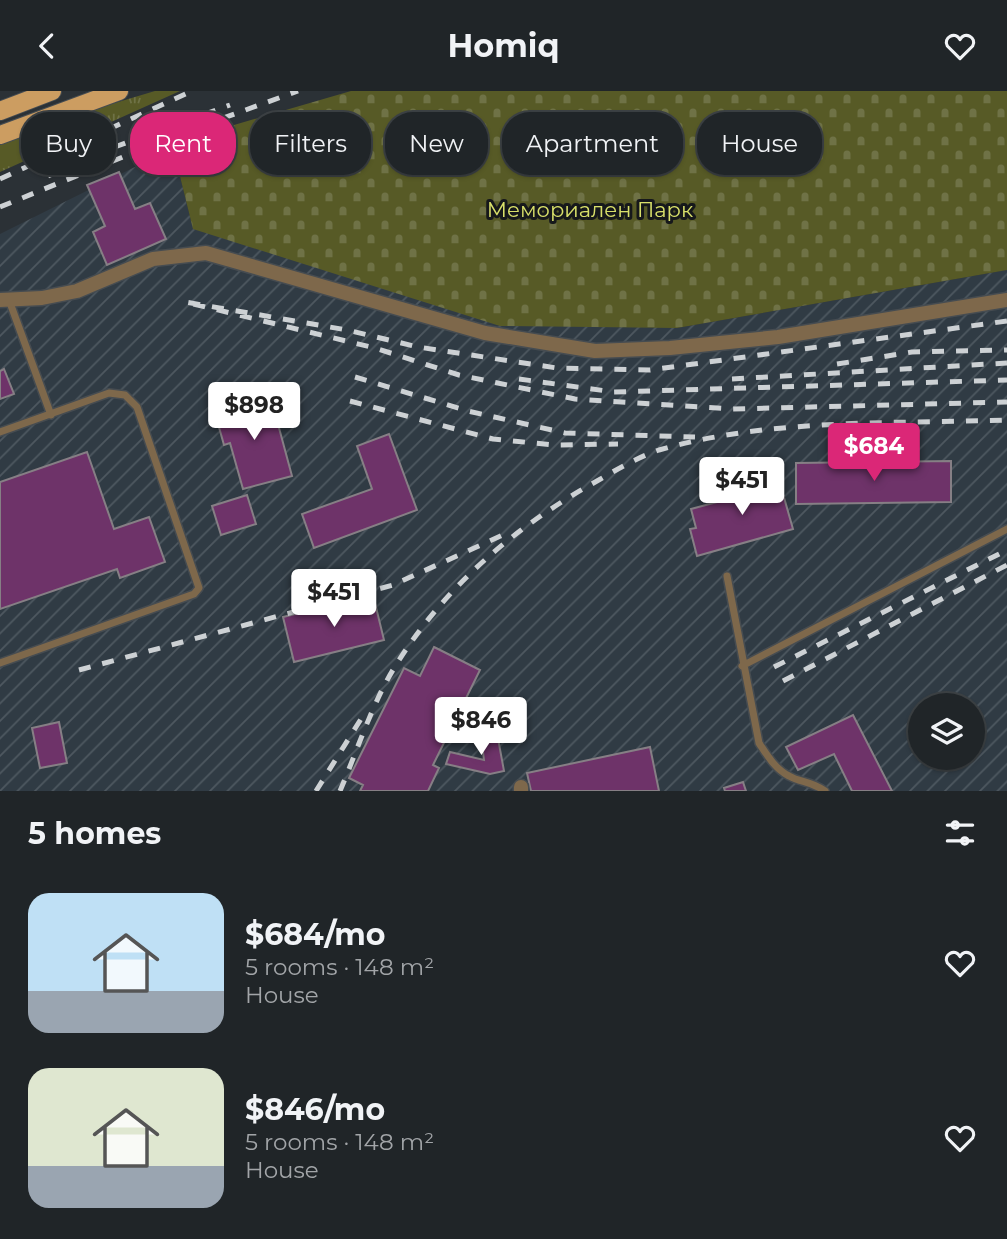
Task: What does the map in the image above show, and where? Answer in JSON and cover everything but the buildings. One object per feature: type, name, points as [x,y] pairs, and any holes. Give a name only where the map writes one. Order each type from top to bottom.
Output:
[{"type":"main road","points":[[0,111],[52,91]]},
{"type":"main road","points":[[0,135],[99,95],[119,91]]},
{"type":"street","points":[[4,300],[42,298],[77,291],[153,259],[206,253],[485,333],[595,351],[670,348],[779,337],[1007,300]]},
{"type":"lane","points":[[4,300],[51,415]]},
{"type":"lane","points":[[0,432],[109,393],[125,395],[137,407],[199,588],[194,594],[0,663]]},
{"type":"lane","points":[[743,666],[1007,529]]},
{"type":"lane","points":[[727,576],[759,743],[771,762],[790,778],[811,781],[825,791]]},
{"type":"shaded area","points":[[130,169],[130,175],[180,175],[193,229],[677,328],[1007,270],[1007,791],[0,791],[0,234]]},
{"type":"green space","points":[[155,91],[180,91],[116,120],[116,112],[85,112]]},
{"type":"green space","name":"Мемориален Парк","points":[[351,91],[1007,91],[1007,270],[677,328],[500,326],[193,229],[180,175],[236,175],[236,124],[250,120],[250,175],[371,175],[371,112],[279,112]]},
{"type":"green space","points":[[21,135],[21,163],[0,172],[0,144]]},
{"type":"railway","points":[[0,179],[192,91]]},
{"type":"railway","points":[[0,207],[182,133],[298,91]]},
{"type":"railway","points":[[48,176],[101,152],[230,105]]},
{"type":"railway","points":[[1007,321],[650,370],[557,368],[418,347],[347,330],[185,302],[375,348],[459,375],[575,399],[733,409],[1007,402]]},
{"type":"railway","points":[[837,364],[912,352],[1007,350]]},
{"type":"railway","points":[[732,379],[1007,363]]},
{"type":"railway","points":[[355,377],[468,411],[565,433],[695,437]]},
{"type":"railway","points":[[519,379],[614,392],[1007,380]]},
{"type":"railway","points":[[350,401],[493,439],[554,445],[618,444]]},
{"type":"railway","points":[[340,791],[388,679],[415,636],[437,609],[484,560],[511,538],[567,499],[619,468],[659,450],[744,432],[788,427],[1007,420]]},
{"type":"railway","points":[[79,670],[393,585],[505,534]]},
{"type":"railway","points":[[774,667],[1007,550]]},
{"type":"railway","points":[[783,681],[1007,565]]},
{"type":"railway","points":[[316,791],[366,711]]}]
